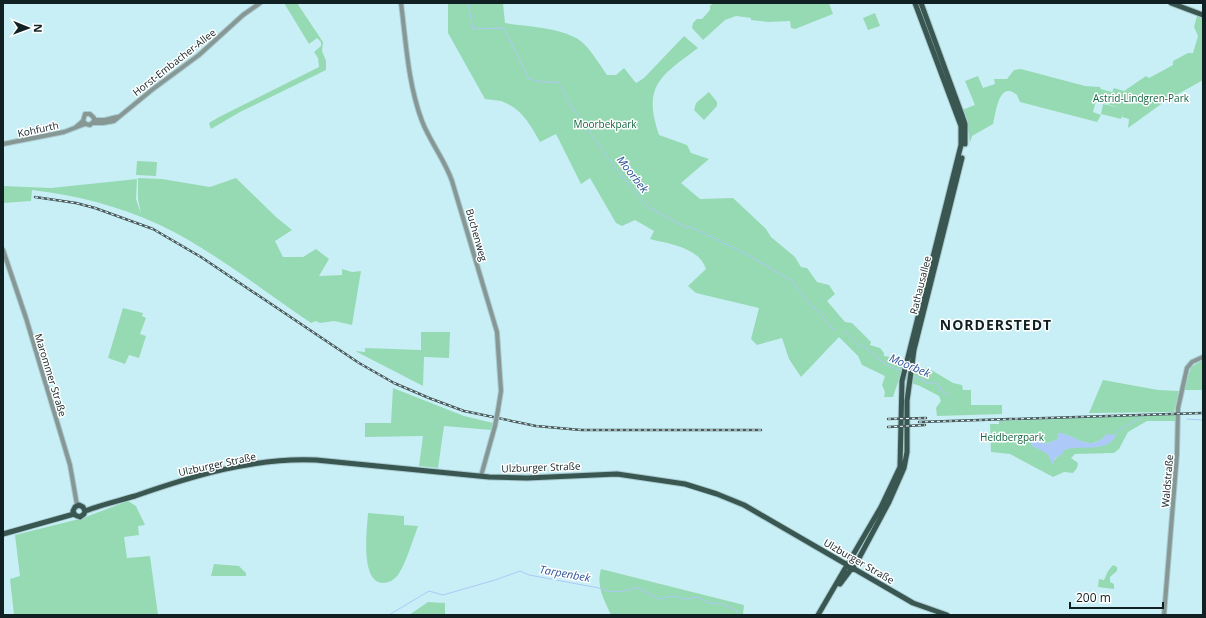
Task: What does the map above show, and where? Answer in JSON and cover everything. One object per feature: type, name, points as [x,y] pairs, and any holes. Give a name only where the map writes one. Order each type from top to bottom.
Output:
[{"type":"main road","name":"Rathausallee","points":[[850,567],[900,467],[902,381],[960,155],[962,135],[960,126],[915,3]]},
{"type":"main road","name":"Rathausallee","points":[[850,567],[886,509],[904,471],[907,452],[906,413],[911,366],[922,313],[962,158],[966,135],[962,115],[921,3]]},
{"type":"main road","points":[[1171,3],[1203,15]]},
{"type":"main road","name":"Ulzburger Straße","points":[[3,534],[74,514],[81,516],[85,511],[202,474],[294,460],[316,460],[481,476],[523,478],[618,474],[685,484],[717,494],[744,505],[920,606],[947,615]]},
{"type":"main road","points":[[74,514],[74,509],[77,505],[82,506],[85,511]]},
{"type":"main road","points":[[818,615],[850,567]]},
{"type":"street","name":"Horst-Embacher-Allee","points":[[93,121],[110,122],[200,54],[243,15],[260,3]]},
{"type":"street","name":"Buchenweg","points":[[401,3],[413,86],[418,109],[426,131],[444,160],[452,181],[496,332],[501,391],[495,426],[481,476]]},
{"type":"street","points":[[84,122],[84,116],[87,114],[92,115],[93,121]]},
{"type":"street","name":"Kohfurth","points":[[3,144],[64,132],[84,122],[89,125],[93,121]]},
{"type":"street","name":"Marommer Straße","points":[[3,250],[26,318],[70,465],[77,505]]},
{"type":"street","name":"Waldstraße","points":[[1164,615],[1177,454],[1178,408],[1187,368],[1192,362],[1203,357]]},
{"type":"green space","points":[[284,3],[297,3],[323,42],[322,51],[326,61],[326,70],[240,112],[211,129],[209,123],[219,117],[319,67],[318,58],[314,52],[321,46],[321,42],[317,38],[309,44]]},
{"type":"green space","name":"Moorbekpark","points":[[448,3],[503,3],[505,23],[542,28],[570,35],[578,39],[586,46],[607,75],[616,75],[624,68],[636,83],[644,78],[684,36],[698,48],[674,66],[658,83],[654,93],[653,104],[654,118],[659,135],[687,145],[691,153],[709,159],[681,183],[700,199],[733,198],[766,229],[771,237],[795,257],[801,267],[807,268],[817,282],[829,285],[835,294],[827,301],[845,322],[852,323],[871,342],[870,345],[880,348],[884,353],[884,356],[899,358],[902,366],[928,368],[953,383],[962,385],[963,390],[971,390],[971,405],[1002,405],[1002,414],[937,416],[936,408],[941,401],[939,396],[920,386],[899,379],[893,397],[884,397],[885,392],[882,385],[885,376],[862,365],[858,356],[839,337],[801,377],[789,359],[782,338],[757,345],[751,339],[759,308],[696,293],[688,286],[706,269],[697,256],[690,251],[674,245],[650,239],[654,231],[635,220],[622,226],[616,223],[590,178],[581,184],[556,134],[540,142],[529,123],[514,108],[501,101],[485,99],[448,33]]},
{"type":"green space","points":[[713,3],[829,3],[833,14],[795,29],[791,28],[790,21],[768,22],[736,16],[725,20],[703,40],[692,28],[693,23],[697,19],[702,19],[710,10],[710,6]]},
{"type":"green space","points":[[875,13],[880,26],[868,30],[863,18]]},
{"type":"green space","name":"Astrid-Lindgren-Park","points":[[1197,16],[1203,18],[1203,80],[1164,102],[1128,128],[1129,119],[1122,117],[1124,109],[1121,119],[1101,114],[1103,104],[1121,108],[1096,101],[1093,112],[1101,115],[1097,122],[1020,102],[1017,95],[1011,91],[1002,94],[999,99],[993,124],[972,136],[970,143],[968,129],[962,110],[975,105],[965,81],[978,76],[983,88],[995,84],[994,79],[1007,79],[1014,70],[1021,69],[1085,86],[1100,87],[1101,89],[1112,92],[1114,88],[1124,91],[1146,76],[1149,78],[1173,65],[1173,61],[1188,53],[1193,53],[1198,36],[1194,27]]},
{"type":"green space","points":[[709,92],[717,102],[717,106],[704,120],[694,110],[696,103]]},
{"type":"green space","points":[[137,161],[157,162],[156,176],[136,175]]},
{"type":"green space","points":[[138,178],[162,179],[210,187],[236,178],[276,217],[292,230],[275,241],[283,257],[303,257],[316,249],[329,259],[319,276],[342,275],[342,269],[352,272],[361,271],[352,325],[334,321],[320,323],[316,321],[311,323],[237,271],[180,235],[129,212],[81,198],[32,190],[31,201],[3,203],[3,186],[51,188],[137,179],[136,199],[141,214],[138,199]]},
{"type":"green space","points":[[123,308],[143,313],[142,316],[146,318],[140,334],[146,336],[139,358],[129,355],[125,364],[108,358]]},
{"type":"green space","points":[[421,332],[450,332],[449,358],[424,357],[423,386],[355,351],[365,352],[365,348],[421,350]]},
{"type":"green space","points":[[1203,360],[1203,390],[1184,390],[1191,367]]},
{"type":"green space","points":[[1103,380],[1158,390],[1179,391],[1174,412],[1089,413]]},
{"type":"green space","points":[[393,388],[464,416],[493,423],[491,430],[444,426],[438,468],[419,466],[423,436],[365,437],[365,423],[391,423]]},
{"type":"green space","name":"Heidbergpark","points":[[1175,415],[1175,421],[1147,421],[1128,432],[1119,449],[1114,453],[1075,454],[1071,458],[1078,463],[1077,468],[1073,473],[1064,472],[1053,477],[1010,454],[991,452],[990,424],[999,424],[999,421]],"holes":[[[1059,433],[1086,443],[1095,443],[1107,434],[1098,447],[1072,447],[1064,450],[1054,460],[1037,447],[1038,440],[1047,444],[1057,440]]]},
{"type":"green space","points":[[128,501],[136,506],[145,525],[138,526],[139,535],[124,537],[127,558],[150,556],[158,615],[14,615],[10,579],[20,576],[15,535],[83,518]]},
{"type":"green space","points":[[368,513],[404,516],[404,525],[418,526],[407,558],[398,575],[391,581],[382,583],[375,580],[370,573],[366,553]]},
{"type":"green space","points":[[214,564],[239,566],[246,573],[246,576],[211,576]]},
{"type":"green space","points":[[1113,565],[1117,567],[1117,571],[1110,577],[1110,582],[1114,584],[1114,589],[1098,587],[1099,579],[1104,580],[1108,571]]},
{"type":"green space","points":[[601,569],[744,605],[743,615],[611,615],[603,598],[600,587],[599,582]]},
{"type":"green space","points":[[428,602],[445,603],[445,615],[409,615]]},
{"type":"water","points":[[1059,432],[1090,443],[1098,441],[1107,434],[1116,435],[1107,445],[1100,447],[1070,448],[1064,450],[1061,455],[1055,458],[1052,464],[1048,454],[1032,446],[1029,440],[1031,438],[1047,444],[1057,440]]},
{"type":"waterway","name":"Moorbek","points":[[468,3],[473,29],[504,28],[529,79],[541,82],[558,82],[572,108],[617,170],[648,207],[685,227],[691,227],[748,255],[792,281],[811,306],[818,311],[831,328],[835,330]]},
{"type":"waterway","name":"Moorbek","points":[[844,332],[858,345],[865,347],[883,362],[903,371]]},
{"type":"waterway","name":"Moorbek","points":[[913,376],[924,380],[926,383],[935,383],[940,386],[941,391],[950,396]]},
{"type":"waterway","points":[[1116,434],[1119,430],[1141,418]]},
{"type":"waterway","points":[[1187,419],[1203,420]]},
{"type":"waterway","name":"Tarpenbek","points":[[389,615],[429,591],[443,595],[520,571],[529,575],[599,588],[612,592],[623,591],[636,587],[659,599],[672,596],[686,599],[698,597],[709,603],[723,604],[736,610],[738,615]]},
{"type":"railway","points":[[35,197],[76,203],[95,208],[153,229],[201,257],[359,363],[394,383],[464,411],[536,426],[581,430],[761,430]]},
{"type":"railway","points":[[919,422],[1203,413]]},
{"type":"railway","points":[[888,419],[926,418]]},
{"type":"railway","points":[[888,427],[925,425]]},
{"type":"district","name":"NORDERSTEDT","points":[[996,324]]}]
